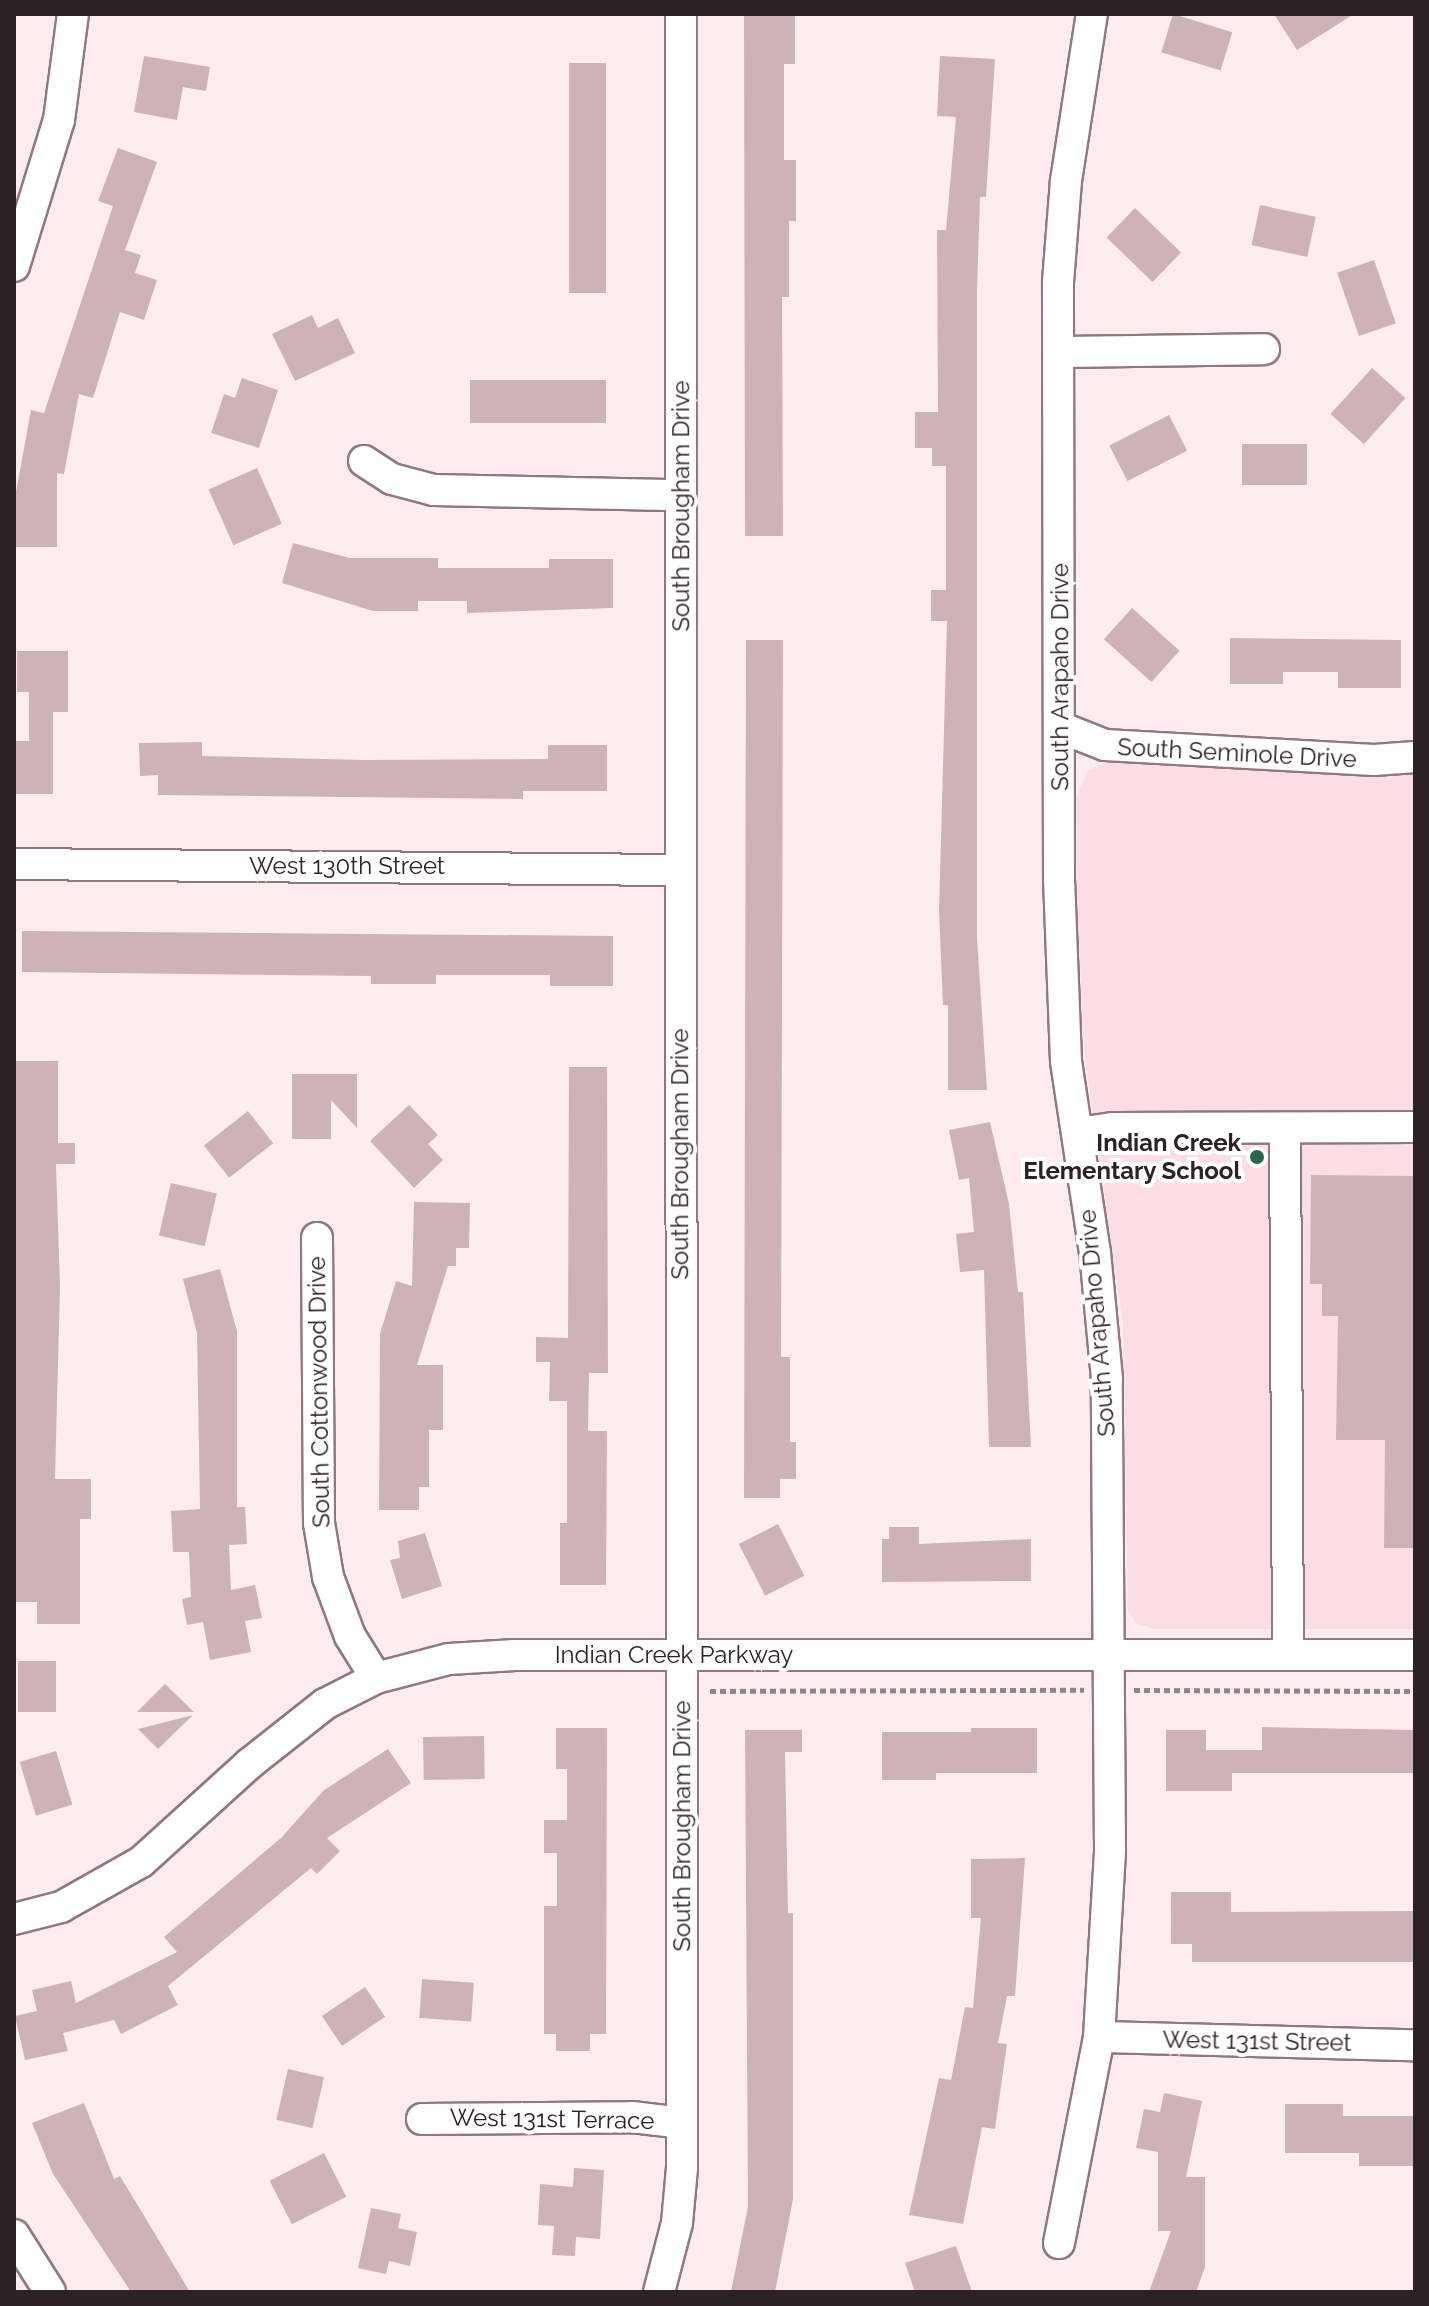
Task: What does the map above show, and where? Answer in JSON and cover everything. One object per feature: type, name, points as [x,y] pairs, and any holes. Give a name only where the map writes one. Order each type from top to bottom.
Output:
[{"type":"street","points":[[14,266],[59,120],[73,14]]},
{"type":"street","name":"South Brougham Drive","points":[[659,2292],[677,2223],[682,2123],[679,870],[681,14]]},
{"type":"street","name":"South Arapaho Drive","points":[[1059,2243],[1099,2037],[1110,1850],[1107,1379],[1066,1061],[1060,925],[1062,728],[1058,282],[1066,181],[1092,14]]},
{"type":"street","points":[[1060,352],[1264,349]]},
{"type":"street","points":[[364,461],[392,479],[434,490],[679,495]]},
{"type":"street","name":"South Seminole Drive","points":[[1062,728],[1105,745],[1374,760],[1415,757]]},
{"type":"street","name":"West 130th Street","points":[[14,864],[679,870]]},
{"type":"street","points":[[1077,1133],[1113,1128],[1415,1127]]},
{"type":"street","points":[[1285,1128],[1288,1655]]},
{"type":"street","name":"South Cottonwood Drive","points":[[317,1238],[319,1523],[328,1577],[350,1636],[376,1678]]},
{"type":"street","name":"Indian Creek Parkway","points":[[14,1919],[61,1907],[141,1862],[283,1734],[325,1704],[376,1678],[449,1659],[1415,1655]]},
{"type":"street","name":"West 131st Street","points":[[1099,2037],[1415,2045]]},
{"type":"street","name":"West 131st Terrace","points":[[422,2119],[632,2117],[682,2123]]},
{"type":"street","points":[[14,2235],[50,2292]]},
{"type":"path","points":[[681,1691],[1415,1691]]},
{"type":"shaded area","name":"Indian Creek Elementary School","points":[[1114,759],[1415,771],[1415,1629],[1153,1629],[1136,1623],[1128,1611],[1123,1324],[1085,1058],[1077,907],[1076,798],[1088,770]]},
{"type":"building","points":[[744,14],[795,14],[795,64],[784,64],[784,160],[796,160],[796,221],[789,221],[789,297],[782,297],[783,536],[745,536]]},
{"type":"building","points":[[1173,14],[1232,32],[1221,70],[1161,52]]},
{"type":"building","points":[[1274,14],[1354,14],[1297,50]]},
{"type":"building","points":[[144,56],[210,67],[206,91],[183,87],[177,120],[134,112]]},
{"type":"building","points":[[940,56],[995,59],[986,197],[980,197],[977,291],[977,938],[987,1090],[948,1090],[948,1005],[943,1005],[939,911],[947,621],[931,621],[931,590],[946,590],[946,466],[932,466],[932,448],[915,448],[915,412],[938,412],[937,230],[946,230],[956,117],[937,116]]},
{"type":"building","points":[[569,63],[606,63],[606,293],[569,293]]},
{"type":"building","points":[[118,148],[157,162],[125,250],[141,255],[135,273],[157,280],[144,320],[120,312],[93,398],[79,394],[64,474],[57,473],[57,547],[16,547],[16,492],[31,410],[44,413],[113,206],[98,201]]},
{"type":"building","points":[[1260,205],[1316,217],[1307,257],[1251,245]]},
{"type":"building","points":[[1135,208],[1181,252],[1153,282],[1107,237]]},
{"type":"building","points":[[1374,260],[1396,323],[1359,336],[1337,273]]},
{"type":"building","points":[[312,315],[318,328],[338,318],[355,353],[295,381],[272,334]]},
{"type":"building","points":[[1372,368],[1405,398],[1364,444],[1331,414]]},
{"type":"building","points":[[242,378],[278,390],[259,448],[211,433],[224,394],[235,398]]},
{"type":"building","points":[[470,380],[606,380],[606,423],[470,423]]},
{"type":"building","points":[[1169,415],[1187,451],[1127,481],[1109,445]]},
{"type":"building","points":[[1242,444],[1307,444],[1307,485],[1242,485]]},
{"type":"building","points":[[257,468],[282,524],[233,545],[209,490]]},
{"type":"building","points":[[293,543],[350,558],[438,558],[438,568],[549,568],[549,559],[613,559],[613,608],[467,613],[467,601],[418,601],[418,611],[373,611],[282,583]]},
{"type":"building","points":[[1132,608],[1180,651],[1151,682],[1104,639]]},
{"type":"building","points":[[1230,638],[1401,640],[1401,688],[1338,688],[1338,672],[1283,672],[1283,684],[1230,684]]},
{"type":"building","points":[[746,640],[783,640],[781,1357],[790,1357],[790,1442],[796,1442],[796,1479],[780,1479],[780,1498],[744,1498]]},
{"type":"building","points":[[17,651],[68,651],[68,712],[53,712],[53,794],[14,794],[14,741],[29,741],[29,692],[17,692]]},
{"type":"building","points":[[202,742],[202,756],[363,760],[548,759],[548,745],[607,745],[607,791],[523,791],[523,799],[158,795],[158,775],[140,776],[139,743]]},
{"type":"building","points":[[22,931],[613,936],[613,986],[550,986],[550,975],[436,975],[436,984],[371,984],[371,976],[22,972]]},
{"type":"building","points":[[15,1061],[58,1061],[58,1143],[75,1143],[75,1164],[56,1164],[60,1286],[55,1479],[91,1479],[91,1519],[80,1519],[80,1624],[37,1624],[37,1602],[15,1602]]},
{"type":"building","points":[[569,1067],[607,1067],[608,1373],[589,1373],[588,1431],[607,1431],[606,1585],[560,1585],[560,1523],[567,1523],[567,1401],[549,1401],[550,1362],[536,1362],[536,1337],[568,1338]]},
{"type":"building","points":[[292,1074],[357,1074],[357,1128],[331,1100],[331,1139],[292,1139]]},
{"type":"building","points":[[409,1105],[438,1135],[428,1144],[443,1160],[414,1188],[370,1141]]},
{"type":"building","points":[[248,1111],[273,1143],[229,1178],[204,1145]]},
{"type":"building","points":[[990,1122],[1009,1204],[1018,1292],[1023,1292],[1031,1447],[989,1447],[984,1270],[960,1272],[956,1234],[974,1232],[969,1178],[959,1180],[949,1130]]},
{"type":"building","points":[[1311,1175],[1415,1176],[1415,1548],[1384,1548],[1385,1440],[1336,1440],[1338,1316],[1322,1316],[1322,1284],[1310,1284]]},
{"type":"building","points":[[171,1183],[217,1194],[205,1246],[159,1236]]},
{"type":"building","points":[[414,1202],[470,1203],[469,1248],[456,1248],[456,1266],[448,1266],[417,1365],[443,1365],[443,1430],[429,1430],[429,1487],[419,1487],[419,1510],[379,1510],[380,1334],[396,1281],[412,1286]]},
{"type":"building","points":[[220,1269],[237,1331],[237,1507],[245,1507],[247,1544],[229,1545],[231,1590],[255,1585],[262,1618],[245,1621],[251,1652],[210,1660],[203,1622],[187,1625],[182,1599],[191,1597],[189,1552],[173,1552],[171,1511],[200,1509],[197,1333],[183,1279]]},
{"type":"building","points":[[778,1524],[804,1576],[765,1596],[739,1544]]},
{"type":"building","points":[[889,1527],[919,1527],[919,1544],[1031,1539],[1031,1581],[882,1582],[882,1539],[889,1539]]},
{"type":"building","points":[[425,1533],[442,1586],[402,1599],[390,1560],[400,1558],[398,1541]]},
{"type":"building","points":[[18,1661],[56,1661],[56,1712],[18,1712]]},
{"type":"building","points":[[165,1684],[194,1712],[137,1712]]},
{"type":"building","points":[[193,1715],[158,1749],[138,1729]]},
{"type":"building","points":[[1262,1727],[1413,1730],[1413,1773],[1232,1773],[1232,1791],[1166,1791],[1166,1730],[1206,1730],[1206,1750],[1262,1750]]},
{"type":"building","points":[[556,1728],[607,1728],[606,2034],[590,2034],[590,2051],[556,2051],[556,2034],[544,2034],[544,1906],[557,1906],[557,1853],[544,1853],[544,1820],[567,1820],[567,1769],[556,1769]]},
{"type":"building","points":[[971,1728],[1037,1728],[1037,1773],[936,1773],[936,1780],[882,1780],[882,1732],[971,1732]]},
{"type":"building","points":[[745,1730],[802,1730],[802,1752],[785,1752],[788,1913],[793,1913],[793,2199],[775,2292],[731,2292],[748,2206]]},
{"type":"building","points":[[484,1736],[485,1779],[424,1780],[423,1737]]},
{"type":"building","points":[[388,1749],[411,1783],[327,1838],[340,1851],[317,1874],[311,1868],[168,1986],[178,2005],[121,2034],[114,2020],[63,2033],[68,2051],[25,2060],[15,2016],[37,2011],[32,1990],[71,1981],[76,2003],[177,1952],[164,1937],[281,1838],[324,1790]]},
{"type":"building","points":[[56,1751],[72,1805],[36,1816],[20,1762]]},
{"type":"building","points":[[1025,1858],[1015,1996],[1007,1996],[998,2043],[1007,2044],[995,2129],[982,2127],[963,2224],[909,2215],[939,2078],[951,2080],[965,2007],[973,2008],[981,1918],[971,1918],[971,1859]]},
{"type":"building","points":[[1171,1892],[1231,1892],[1231,1912],[1415,1911],[1415,1962],[1192,1962],[1192,1944],[1171,1944]]},
{"type":"building","points":[[422,1979],[474,1983],[471,2022],[419,2018]]},
{"type":"building","points":[[365,1987],[385,2017],[342,2046],[322,2016]]},
{"type":"building","points":[[288,2069],[324,2077],[312,2128],[276,2120]]},
{"type":"building","points":[[1164,2093],[1202,2101],[1186,2177],[1205,2177],[1205,2267],[1196,2292],[1149,2292],[1171,2231],[1158,2231],[1158,2152],[1136,2148],[1144,2109],[1160,2112]]},
{"type":"building","points":[[84,2103],[114,2179],[120,2176],[190,2292],[131,2292],[53,2174],[32,2123]]},
{"type":"building","points":[[1285,2104],[1343,2104],[1343,2116],[1415,2116],[1415,2166],[1359,2166],[1359,2153],[1285,2153]]},
{"type":"building","points":[[324,2153],[346,2197],[292,2224],[270,2181]]},
{"type":"building","points":[[574,2168],[604,2170],[600,2239],[576,2237],[575,2256],[552,2255],[554,2226],[538,2225],[540,2184],[573,2187]]},
{"type":"building","points":[[371,2208],[401,2214],[398,2228],[417,2232],[410,2266],[389,2261],[386,2274],[358,2268]]},
{"type":"building","points":[[956,2246],[972,2292],[915,2292],[905,2263]]},
{"type":"place","name":"Indian Creek Elementary School","points":[[1257,1157]]}]
